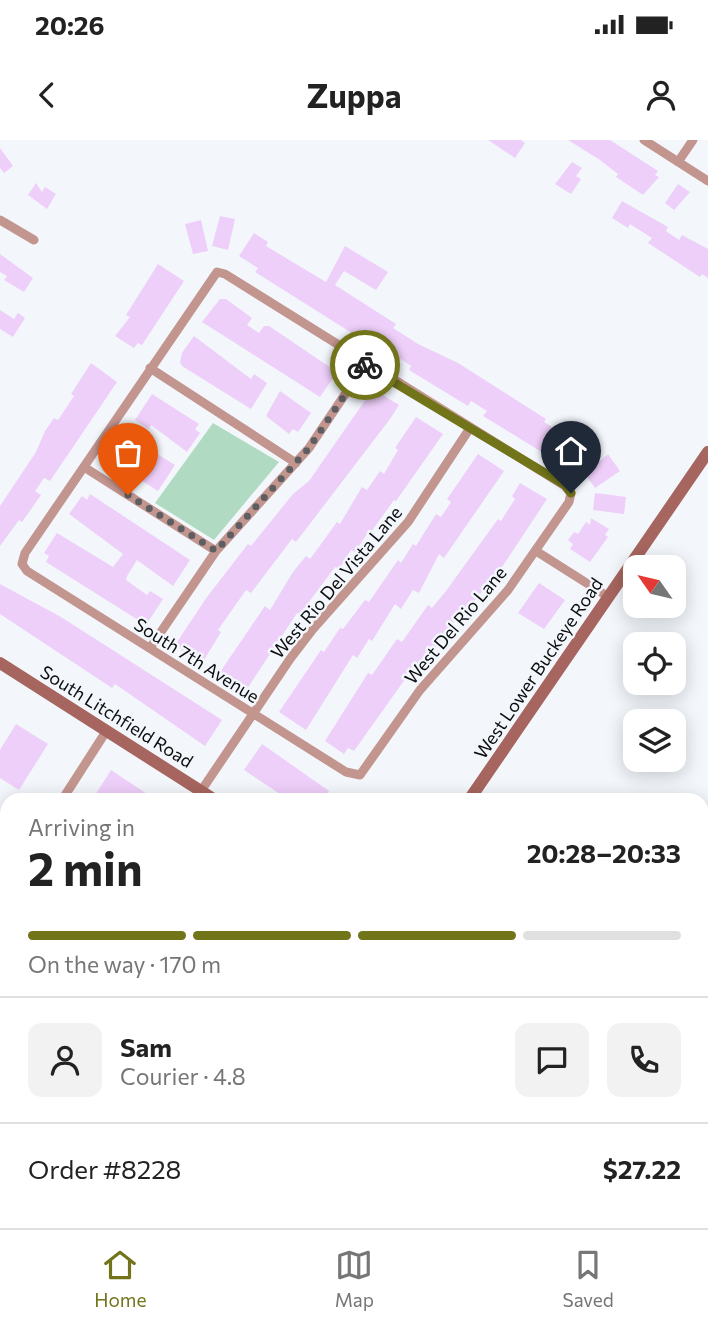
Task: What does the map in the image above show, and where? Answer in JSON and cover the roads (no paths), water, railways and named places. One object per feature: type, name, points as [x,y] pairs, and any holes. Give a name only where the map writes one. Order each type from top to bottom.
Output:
[{"type":"main road","name":"West Lower Buckeye Road","points":[[474,793],[708,452]]},
{"type":"main road","name":"South Litchfield Road","points":[[0,663],[205,793]]},
{"type":"street","points":[[644,140],[708,181]]},
{"type":"street","points":[[678,162],[693,140]]},
{"type":"street","points":[[0,220],[34,240]]},
{"type":"street","points":[[216,551],[84,467],[217,272],[225,274],[470,428]]},
{"type":"street","points":[[150,648],[216,551],[296,463],[366,363]]},
{"type":"street","points":[[150,368],[296,463]]},
{"type":"street","name":"West Del Rio Lane","points":[[360,775],[420,690],[508,590],[569,502],[571,493],[565,485],[470,428]]},
{"type":"street","name":"West Rio Del Vista Lane","points":[[201,790],[313,629],[408,522],[470,428]]},
{"type":"street","name":"South 7th Avenue","points":[[84,467],[25,553],[22,564],[27,571],[346,772],[360,775]]},
{"type":"street","points":[[536,551],[607,596]]},
{"type":"street","points":[[66,793],[107,730]]}]
